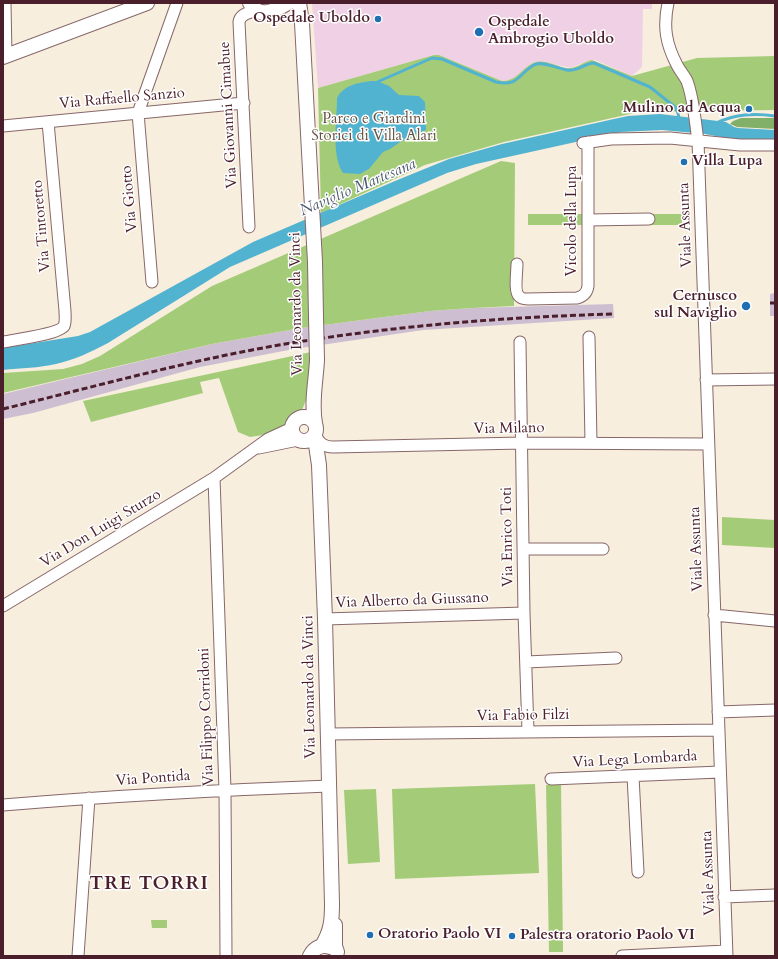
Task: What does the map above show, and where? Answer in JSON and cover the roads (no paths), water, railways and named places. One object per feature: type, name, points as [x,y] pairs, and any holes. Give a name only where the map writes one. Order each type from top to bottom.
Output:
[{"type":"street","points":[[5,3],[4,57],[147,3]]},
{"type":"street","points":[[138,113],[177,3]]},
{"type":"street","points":[[253,7],[263,13],[291,3]]},
{"type":"street","name":"Via Leonardo da Vinci","points":[[291,3],[302,23],[315,262],[317,360],[314,414],[318,459],[320,465],[332,914],[329,935],[322,946]]},
{"type":"street","name":"Viale Assunta","points":[[668,3],[666,22],[667,41],[669,50],[687,82],[694,108],[698,141],[726,953]]},
{"type":"street","name":"Via Giovanni Cimabue","points":[[249,227],[240,19],[253,7]]},
{"type":"street","name":"Via Raffaello Sanzio","points":[[3,126],[244,103]]},
{"type":"street","name":"Via Giotto","points":[[138,113],[152,282]]},
{"type":"street","name":"Via Tintoretto","points":[[3,342],[49,333],[63,328],[65,321],[48,122]]},
{"type":"street","name":"Vicolo della Lupa","points":[[517,264],[516,291],[521,298],[577,298],[584,295],[588,286],[588,220],[585,142],[656,138],[698,141]]},
{"type":"street","points":[[698,141],[740,145],[775,145]]},
{"type":"street","points":[[588,220],[649,219]]},
{"type":"street","points":[[589,337],[591,443]]},
{"type":"street","name":"Via Enrico Toti","points":[[520,342],[524,616],[528,731]]},
{"type":"street","points":[[706,380],[775,379]]},
{"type":"street","name":"Via Leonardo da Vinci","points":[[297,432],[314,393]]},
{"type":"street","points":[[309,417],[315,429],[308,441],[297,432],[309,417]]},
{"type":"street","name":"Via Milano","points":[[315,429],[318,440],[323,445],[333,447],[522,443],[708,444]]},
{"type":"street","points":[[297,432],[318,459]]},
{"type":"street","name":"Via Don Luigi Sturzo","points":[[3,606],[214,478],[268,439],[297,432]]},
{"type":"street","name":"Via Filippo Corridoni","points":[[214,478],[225,790],[226,956]]},
{"type":"street","points":[[524,549],[602,549]]},
{"type":"street","points":[[714,614],[775,621]]},
{"type":"street","name":"Via Alberto da Giussano","points":[[325,619],[524,616]]},
{"type":"street","points":[[526,662],[616,658]]},
{"type":"street","points":[[718,712],[775,710]]},
{"type":"street","name":"Via Fabio Filzi","points":[[328,734],[719,730]]},
{"type":"street","name":"Via Lega Lombarda","points":[[551,779],[720,772]]},
{"type":"street","points":[[633,776],[638,872]]},
{"type":"street","name":"Via Pontida","points":[[3,805],[225,790],[329,786]]},
{"type":"street","points":[[78,956],[89,798]]},
{"type":"street","points":[[724,897],[775,895]]},
{"type":"street","name":"Via Leonardo da Vinci","points":[[332,914],[335,928],[335,946],[338,954]]},
{"type":"street","points":[[310,956],[314,950],[322,946],[328,946],[338,954]]},
{"type":"street","points":[[622,956],[726,953]]},
{"type":"water","points":[[377,81],[389,86],[399,95],[419,96],[425,102],[426,130],[383,152],[369,169],[360,174],[343,173],[339,166],[336,147],[337,98],[343,90],[351,85]]},
{"type":"water","points":[[660,114],[726,122],[738,128],[775,130],[775,140],[732,139],[705,134],[662,130],[621,132],[476,164],[447,173],[230,267],[95,350],[63,362],[50,365],[3,370],[3,348],[78,336],[90,332],[253,242],[449,159],[502,144],[628,116]]},
{"type":"waterway","points":[[375,83],[432,58],[442,59],[496,82],[504,83],[509,83],[518,79],[537,64],[545,64],[571,70],[594,63],[650,87],[675,107],[679,119]]},
{"type":"waterway","points":[[716,123],[745,115],[775,116]]},
{"type":"railway","points":[[770,303],[775,303]]},
{"type":"railway","points":[[3,409],[179,366],[249,350],[285,344],[367,332],[449,323],[532,317],[614,314]]},
{"type":"place","name":"Ospedale Uboldo","points":[[378,19]]},
{"type":"place","name":"Ospedale Ambrogio Uboldo","points":[[479,32]]},
{"type":"place","name":"Mulino ad Acqua","points":[[749,109]]},
{"type":"place","name":"Villa Lupa","points":[[684,162]]},
{"type":"place","name":"Cernusco sul Naviglio","points":[[746,306]]},
{"type":"place","name":"Oratorio Paolo VI","points":[[370,935]]},
{"type":"place","name":"Palestra oratorio Paolo VI","points":[[512,936]]},
{"type":"district","name":"TRE TORRI","points":[[149,885]]},
{"type":"park label","name":"Parco e Giardini Storici di Villa Alari","points":[[374,128]]},
{"type":"water label","name":"Naviglio Martesana","points":[[358,188]]}]
